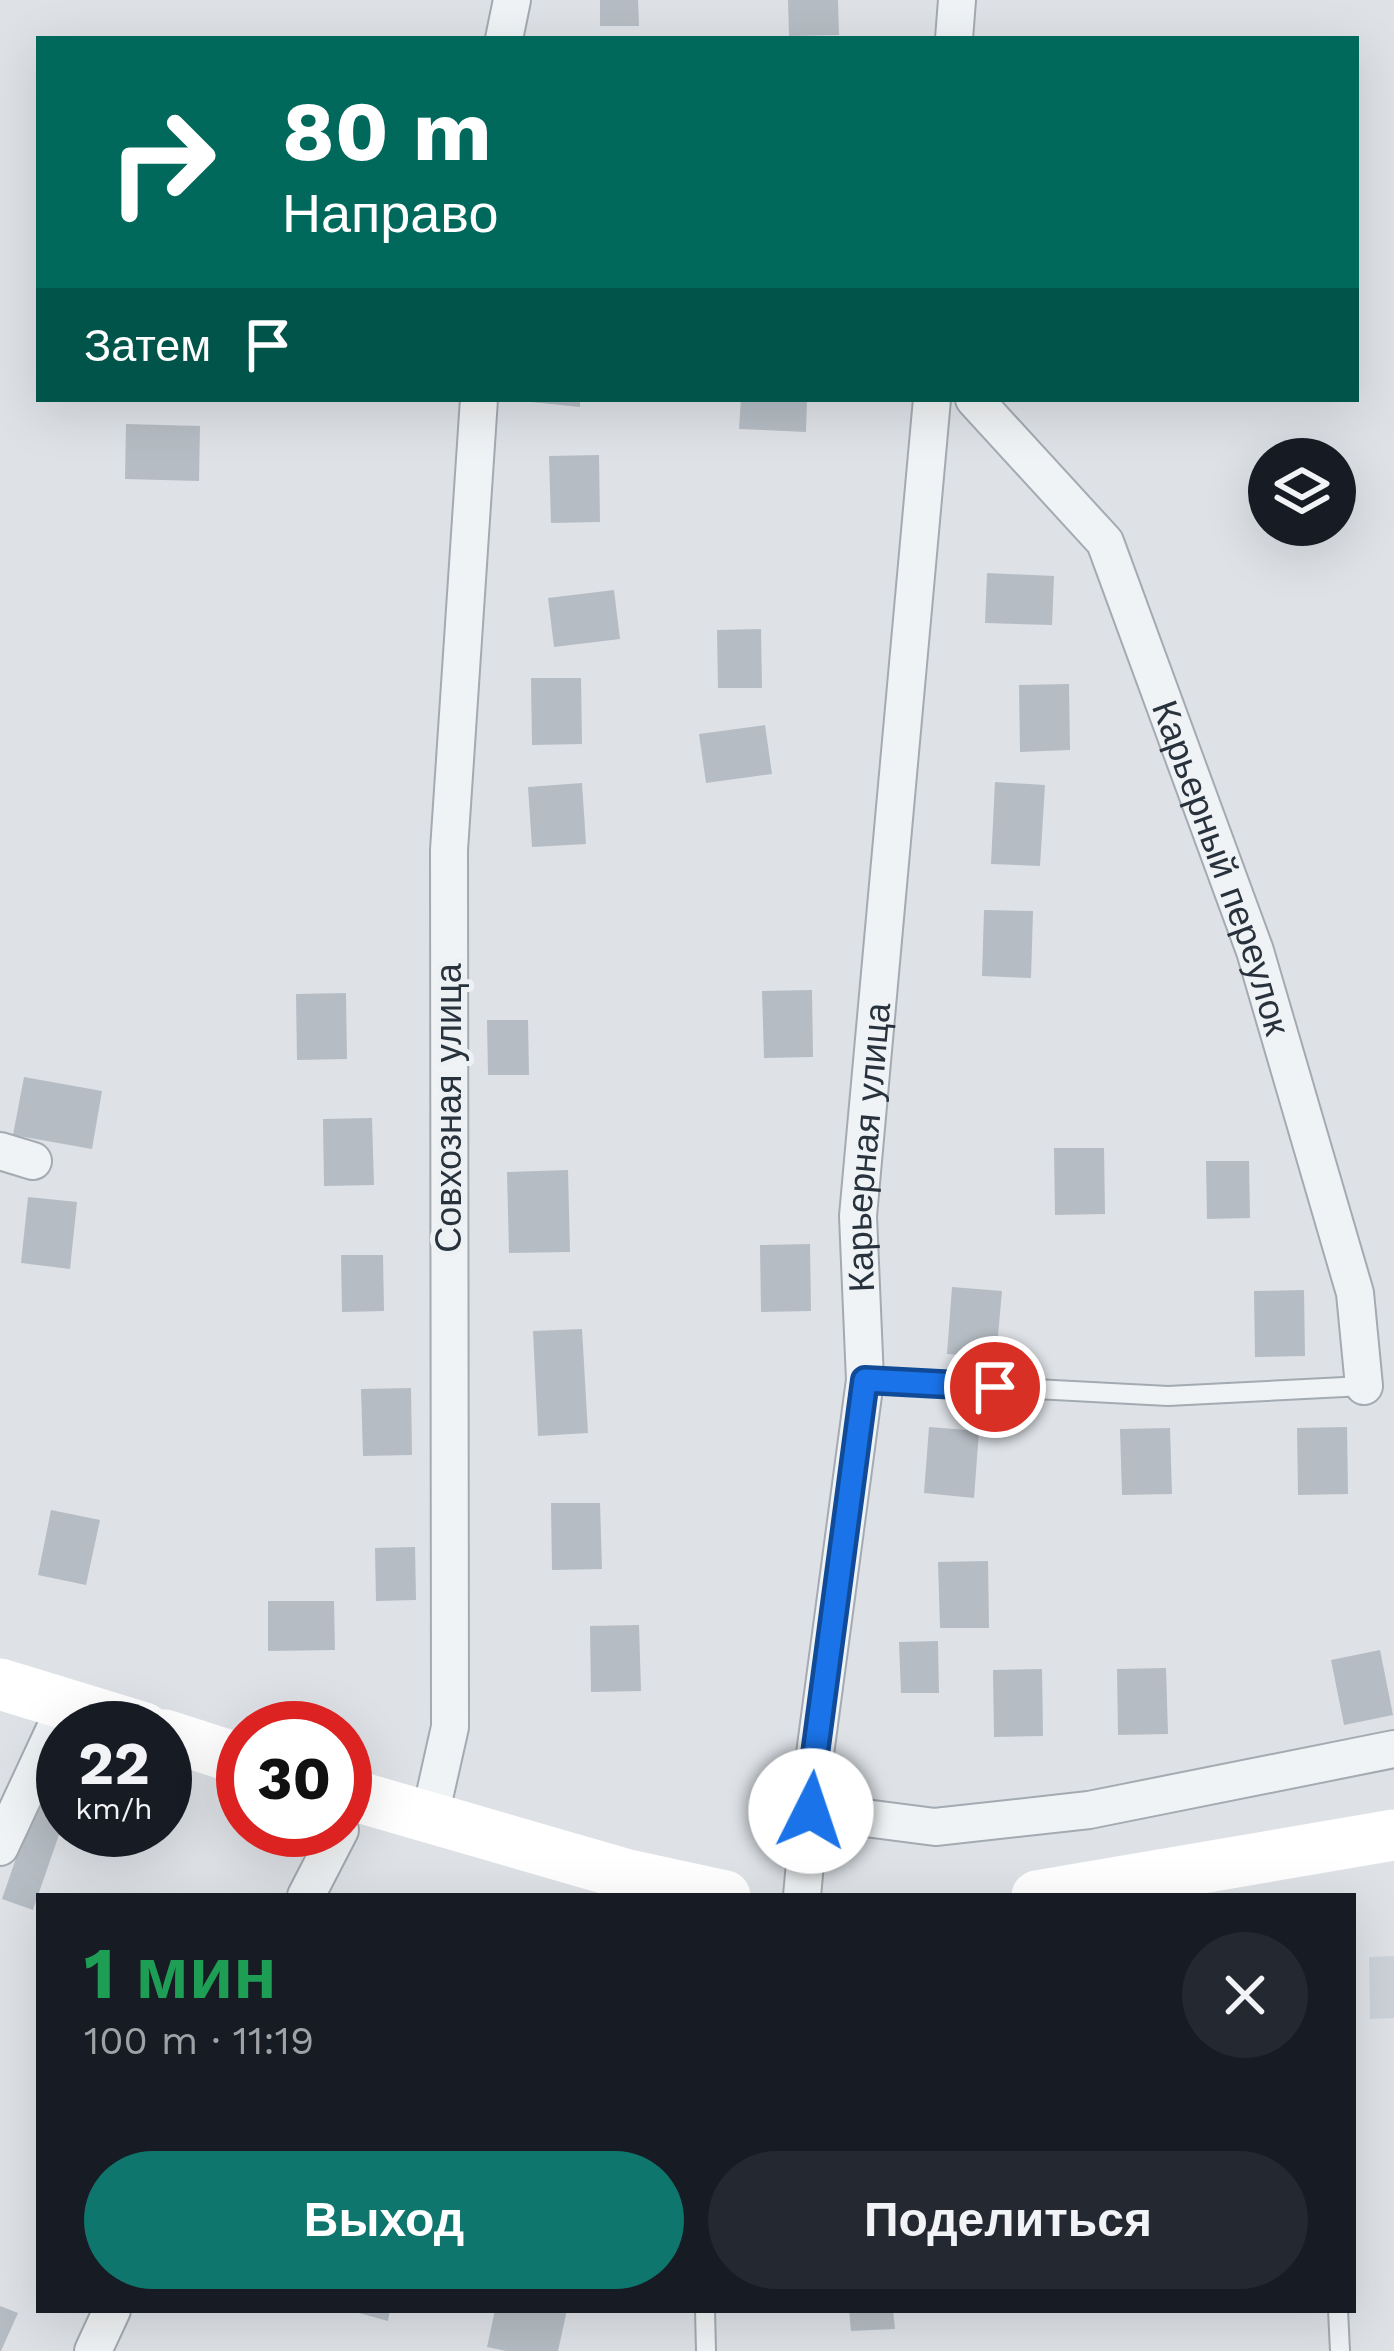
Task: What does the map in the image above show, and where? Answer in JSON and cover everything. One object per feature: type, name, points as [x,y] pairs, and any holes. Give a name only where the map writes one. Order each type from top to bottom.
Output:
[{"type":"street","points":[[505,36],[512,0]]},
{"type":"street","points":[[954,36],[957,0]]},
{"type":"street","name":"Совхозная улица","points":[[430,1816],[449,1727],[448,850],[479,402]]},
{"type":"street","name":"Карьерная улица","points":[[802,1893],[815,1754],[865,1380],[858,1216],[932,402]]},
{"type":"street","name":"Карьерный переулок","points":[[977,402],[1106,542],[1255,951],[1355,1293],[1364,1385]]},
{"type":"street","points":[[6,1681],[61,1701]]},
{"type":"street","points":[[811,1811],[935,1827],[1089,1810],[1394,1749]]},
{"type":"street","points":[[0,1847],[36,1770]]},
{"type":"street","points":[[372,1812],[430,1816],[628,1875],[711,1893]]},
{"type":"street","points":[[1055,1893],[1394,1835]]},
{"type":"street","points":[[309,1893],[325,1857]]},
{"type":"street","points":[[93,2351],[111,2313]]},
{"type":"lane","points":[[865,1380],[1168,1396],[1364,1385]]},
{"type":"lane","points":[[705,2313],[706,2351]]},
{"type":"lane","points":[[1338,2313],[1340,2351]]},
{"type":"shaded area","points":[[1394,1956],[1394,2018],[1370,2019],[1369,1957]]},
{"type":"building","points":[[600,0],[638,0],[639,26],[600,26]]},
{"type":"building","points":[[788,0],[838,0],[839,35],[789,36]]},
{"type":"building","points":[[531,402],[580,402],[580,407]]},
{"type":"building","points":[[741,402],[807,402],[806,432],[739,429]]},
{"type":"building","points":[[126,424],[200,426],[199,481],[125,479]]},
{"type":"building","points":[[599,455],[600,522],[551,523],[549,456]]},
{"type":"building","points":[[987,573],[1054,576],[1052,625],[985,623]]},
{"type":"building","points":[[614,590],[620,639],[554,647],[548,598]]},
{"type":"building","points":[[761,629],[762,688],[718,688],[717,630]]},
{"type":"building","points":[[531,678],[581,678],[582,744],[532,745]]},
{"type":"building","points":[[1069,684],[1070,750],[1020,752],[1019,685]]},
{"type":"building","points":[[765,725],[772,774],[706,783],[699,734]]},
{"type":"building","points":[[995,782],[1045,785],[1040,866],[991,864]]},
{"type":"building","points":[[582,783],[586,844],[532,847],[528,787]]},
{"type":"building","points":[[984,910],[1033,911],[1031,978],[982,976]]},
{"type":"building","points":[[812,990],[813,1057],[764,1058],[762,991]]},
{"type":"building","points":[[346,993],[347,1059],[297,1060],[296,994]]},
{"type":"building","points":[[487,1020],[528,1020],[529,1075],[488,1075]]},
{"type":"building","points":[[24,1077],[102,1091],[92,1149],[13,1135]]},
{"type":"building","points":[[372,1118],[374,1185],[324,1186],[323,1119]]},
{"type":"building","points":[[1054,1148],[1104,1148],[1105,1214],[1055,1215]]},
{"type":"building","points":[[1206,1161],[1249,1161],[1250,1218],[1207,1219]]},
{"type":"building","points":[[568,1170],[570,1252],[509,1253],[507,1172]]},
{"type":"building","points":[[28,1197],[77,1202],[70,1269],[21,1263]]},
{"type":"building","points":[[810,1244],[811,1311],[761,1312],[760,1245]]},
{"type":"building","points":[[341,1255],[383,1255],[384,1311],[342,1312]]},
{"type":"building","points":[[952,1287],[1002,1291],[996,1358],[947,1354]]},
{"type":"building","points":[[1304,1290],[1305,1356],[1255,1357],[1254,1291]]},
{"type":"building","points":[[582,1329],[588,1433],[538,1436],[533,1331]]},
{"type":"building","points":[[411,1388],[412,1455],[363,1456],[361,1389]]},
{"type":"building","points":[[929,1427],[979,1431],[974,1498],[924,1493]]},
{"type":"building","points":[[1347,1427],[1348,1494],[1298,1495],[1297,1428]]},
{"type":"building","points":[[1170,1428],[1172,1494],[1122,1495],[1120,1429]]},
{"type":"building","points":[[551,1503],[600,1503],[602,1569],[552,1570]]},
{"type":"building","points":[[51,1510],[100,1520],[86,1585],[38,1575]]},
{"type":"building","points":[[415,1547],[416,1600],[376,1601],[375,1548]]},
{"type":"building","points":[[988,1561],[989,1628],[940,1628],[938,1562]]},
{"type":"building","points":[[268,1601],[334,1601],[335,1650],[268,1651]]},
{"type":"building","points":[[639,1625],[641,1691],[591,1692],[590,1626]]},
{"type":"building","points":[[938,1641],[939,1693],[901,1693],[899,1642]]},
{"type":"building","points":[[1380,1650],[1393,1715],[1344,1725],[1331,1660]]},
{"type":"building","points":[[1166,1668],[1168,1734],[1118,1735],[1117,1669]]},
{"type":"building","points":[[1042,1669],[1043,1736],[994,1737],[993,1670]]},
{"type":"building","points":[[36,1800],[36,1857],[51,1857],[33,1910],[2,1899]]},
{"type":"building","points":[[0,2306],[18,2313],[1,2351],[0,2351]]},
{"type":"building","points":[[359,2313],[389,2313],[388,2321]]},
{"type":"building","points":[[494,2313],[566,2313],[558,2351],[487,2347]]},
{"type":"building","points":[[849,2313],[893,2313],[895,2329],[851,2331]]},
{"type":"route","points":[[811,1811],[865,1380],[995,1387]]}]
